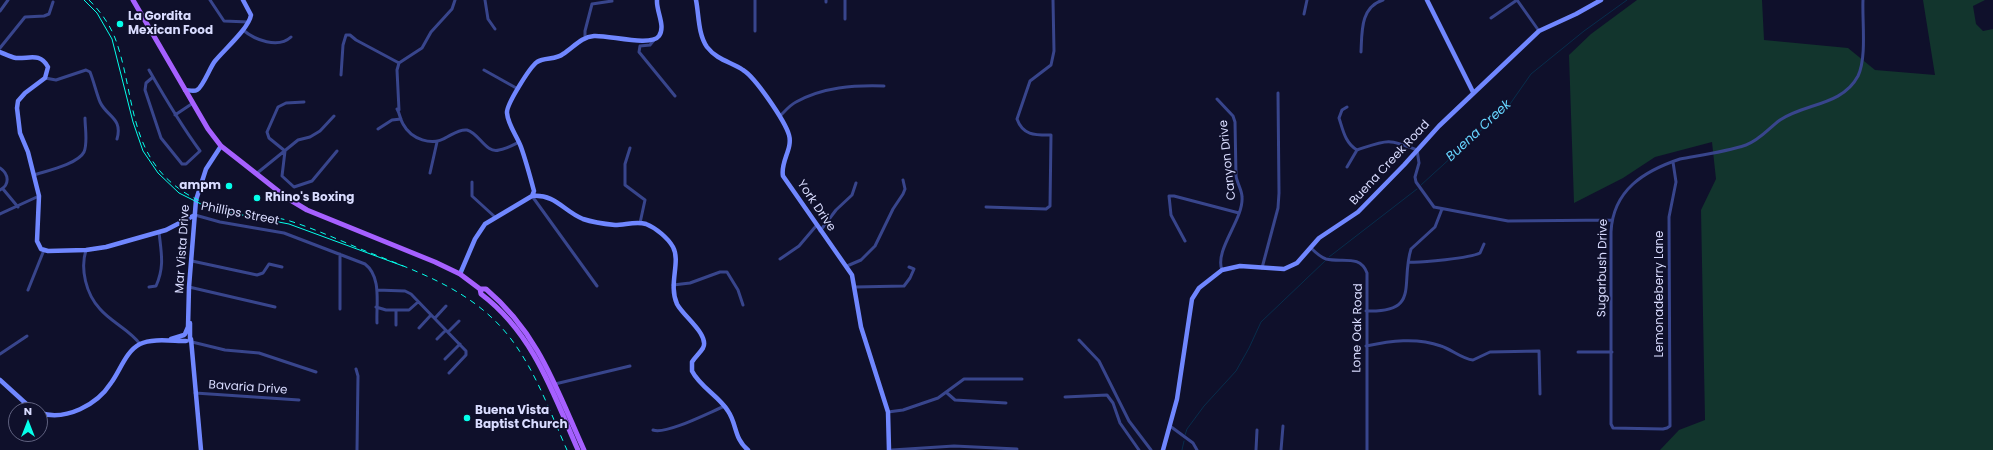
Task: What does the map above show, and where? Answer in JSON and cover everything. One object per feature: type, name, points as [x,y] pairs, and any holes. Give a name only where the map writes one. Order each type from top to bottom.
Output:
[{"type":"main road","points":[[132,0],[208,129],[220,146],[287,198],[307,210],[435,262],[460,274],[480,289],[481,294],[492,302],[512,323],[537,358],[578,450]]},
{"type":"main road","points":[[480,289],[486,289],[518,321],[542,356],[584,450]]},
{"type":"street","points":[[0,11],[8,0]]},
{"type":"street","points":[[210,0],[224,21],[250,22]]},
{"type":"street","points":[[185,90],[197,90],[209,70],[228,45],[250,22],[251,15],[243,0]]},
{"type":"street","points":[[454,0],[452,9],[431,32],[422,48],[399,63],[397,70],[399,110],[397,109],[401,119],[408,131],[414,137],[437,142],[457,131],[464,130],[473,133],[491,150],[498,151],[519,142]]},
{"type":"street","points":[[485,0],[488,19],[495,29]]},
{"type":"street","points":[[657,0],[662,28],[661,34],[650,45],[640,46],[639,52],[650,68],[675,96]]},
{"type":"street","name":"York Drive","points":[[696,0],[701,33],[707,46],[720,59],[748,74],[780,116],[789,135],[789,149],[782,170],[784,176],[816,226],[847,266],[855,287],[861,328],[888,412],[890,450]]},
{"type":"street","points":[[755,0],[755,31]]},
{"type":"street","points":[[845,0],[845,19]]},
{"type":"street","points":[[986,208],[1046,209],[1050,206],[1051,135],[1033,135],[1026,132],[1019,126],[1017,120],[1030,81],[1051,65],[1054,51],[1053,0]]},
{"type":"street","points":[[1304,14],[1307,0]]},
{"type":"street","points":[[1361,52],[1362,23],[1365,15],[1374,5],[1383,0]]},
{"type":"street","points":[[1427,0],[1473,92]]},
{"type":"street","points":[[1491,18],[1517,0],[1539,31]]},
{"type":"street","name":"Buena Creek Road","points":[[1164,450],[1177,400],[1192,299],[1199,288],[1222,270],[1240,266],[1284,269],[1297,263],[1319,238],[1358,212],[1438,126],[1539,31],[1576,14],[1601,0]]},
{"type":"street","name":"Sugarbush Drive","points":[[1611,427],[1612,220],[1616,205],[1628,189],[1655,167],[1746,145],[1757,140],[1786,117],[1843,94],[1850,87],[1860,71],[1862,55],[1862,0]]},
{"type":"street","points":[[585,38],[586,24],[592,4],[612,1]]},
{"type":"street","points":[[0,48],[25,17],[44,16],[49,14],[54,2]]},
{"type":"street","points":[[243,30],[251,36],[265,41],[278,43],[286,42],[291,37]]},
{"type":"street","points":[[341,75],[343,45],[346,35],[350,35],[356,40],[399,63]]},
{"type":"street","points":[[532,196],[534,191],[519,142],[506,112],[508,102],[518,90],[528,70],[538,61],[562,55],[585,38],[603,36],[647,42],[654,40]]},
{"type":"street","points":[[0,52],[15,58],[33,57],[41,59],[48,67],[45,78],[20,98],[17,108],[20,133],[28,152],[39,196],[37,240],[38,246],[44,250],[28,290]]},
{"type":"street","points":[[45,78],[56,80],[86,70],[89,71],[100,103],[116,121],[118,133],[117,139]]},
{"type":"street","points":[[149,70],[153,77],[174,115],[200,151],[188,163],[182,164],[161,138],[145,90],[146,83],[153,77]]},
{"type":"street","points":[[484,70],[518,90]]},
{"type":"street","points":[[780,116],[797,102],[826,91],[856,86],[884,86]]},
{"type":"street","points":[[1262,268],[1278,208],[1278,93]]},
{"type":"street","name":"Canyon Drive","points":[[1217,99],[1233,116],[1235,122],[1236,176],[1237,185],[1243,196],[1239,213],[1221,259],[1222,270]]},
{"type":"street","points":[[285,151],[269,138],[267,132],[278,107],[286,103],[304,102]]},
{"type":"street","points":[[174,115],[193,103]]},
{"type":"street","points":[[1347,107],[1342,110],[1339,118],[1347,141],[1350,146],[1357,150]]},
{"type":"street","points":[[256,174],[298,140],[310,137],[320,131],[334,116]]},
{"type":"street","points":[[33,176],[73,161],[83,154],[85,147],[85,118]]},
{"type":"street","points":[[378,129],[392,120],[401,119]]},
{"type":"street","points":[[1347,167],[1357,150],[1386,140],[1417,150],[1419,163],[1415,177],[1416,182],[1431,205],[1442,210],[1464,212],[1508,221],[1612,220]]},
{"type":"street","points":[[430,173],[437,142]]},
{"type":"street","name":"Mar Vista Drive","points":[[189,340],[189,287],[194,215],[201,182],[206,169],[220,146]]},
{"type":"street","points":[[630,148],[625,164],[625,185],[646,200],[640,223]]},
{"type":"street","points":[[285,151],[282,176],[294,186],[312,181],[337,151]]},
{"type":"street","name":"Lemonadeberry Lane","points":[[1611,427],[1669,427],[1669,217],[1676,182],[1673,162]]},
{"type":"street","points":[[0,168],[4,171],[7,180],[1,190],[18,207]]},
{"type":"street","points":[[847,266],[861,260],[875,246],[905,188],[903,180]]},
{"type":"street","points":[[472,182],[472,196],[495,217]]},
{"type":"street","points":[[820,231],[836,210],[852,195],[856,183]]},
{"type":"street","points":[[460,274],[481,228],[495,217],[532,196],[541,195],[552,199],[574,215],[584,219],[616,225],[640,223],[647,224],[670,242],[674,250],[673,291],[678,306],[692,324],[700,331],[704,339],[703,348],[692,362],[692,371],[730,413],[737,437],[748,450]]},
{"type":"street","points":[[0,214],[39,196]]},
{"type":"street","points":[[532,196],[597,286]]},
{"type":"street","points":[[1185,241],[1172,215],[1169,196],[1239,213]]},
{"type":"street","points":[[1366,310],[1390,310],[1402,301],[1408,285],[1411,249],[1435,227],[1442,210]]},
{"type":"street","name":"Phillips Street","points":[[44,250],[86,250],[106,247],[159,232],[194,215],[220,222],[284,233],[365,264],[373,272],[377,290]]},
{"type":"street","points":[[780,259],[799,246],[816,226]]},
{"type":"street","points":[[149,287],[156,286],[162,274],[163,266],[159,232]]},
{"type":"street","points":[[1409,262],[1422,262],[1471,256],[1480,253],[1484,244]]},
{"type":"street","name":"Lone Oak Road","points":[[1311,248],[1317,254],[1328,259],[1353,260],[1365,267],[1367,273],[1367,450]]},
{"type":"street","points":[[86,250],[84,276],[89,290],[100,309],[140,344]]},
{"type":"street","points":[[340,254],[340,309]]},
{"type":"street","points":[[192,261],[257,275],[263,272],[269,264],[282,267]]},
{"type":"street","points":[[855,287],[904,286],[914,269],[909,267]]},
{"type":"street","points":[[673,285],[690,283],[720,272],[727,272],[738,290],[743,305]]},
{"type":"street","points":[[189,287],[275,307]]},
{"type":"street","points":[[377,324],[377,290],[406,291],[435,318],[466,351],[466,355],[449,372]]},
{"type":"street","points":[[376,307],[386,310],[410,310],[418,302]]},
{"type":"street","points":[[435,318],[446,306]]},
{"type":"street","points":[[396,310],[396,325]]},
{"type":"street","name":"Mar Vista Drive","points":[[184,335],[188,327],[189,312]]},
{"type":"street","points":[[419,328],[431,315]]},
{"type":"street","points":[[437,339],[459,321]]},
{"type":"street","points":[[48,415],[64,415],[88,404],[105,391],[131,352],[140,344],[188,334],[192,352],[201,450]]},
{"type":"street","points":[[0,354],[27,336]]},
{"type":"street","points":[[165,340],[189,340],[226,350],[259,353],[316,372]]},
{"type":"street","points":[[1079,340],[1099,361],[1130,421],[1151,450]]},
{"type":"street","points":[[1366,346],[1401,340],[1415,341],[1441,346],[1472,360],[1490,352],[1539,351],[1540,394]]},
{"type":"street","points":[[445,359],[460,344]]},
{"type":"street","points":[[1578,352],[1612,352]]},
{"type":"street","points":[[555,384],[630,366]]},
{"type":"street","points":[[356,369],[358,376],[357,450]]},
{"type":"street","points":[[888,412],[903,410],[938,398],[947,393],[964,379],[1022,379]]},
{"type":"street","points":[[0,380],[24,402]]},
{"type":"street","name":"Bavaria Drive","points":[[195,393],[299,400]]},
{"type":"street","points":[[947,393],[955,400],[1006,403]]},
{"type":"street","points":[[1065,397],[1107,395],[1120,423],[1139,450]]},
{"type":"street","points":[[653,430],[659,431],[670,428],[725,406]]},
{"type":"street","points":[[1170,426],[1193,443],[1198,450]]},
{"type":"street","points":[[1281,450],[1283,426]]},
{"type":"street","points":[[1256,450],[1257,430]]},
{"type":"street","points":[[890,450],[954,446],[1017,449]]},
{"type":"green space","points":[[1637,0],[1762,0],[1764,40],[1848,48],[1875,70],[1935,75],[1923,0],[1985,0],[1973,6],[1976,24],[1983,31],[1993,29],[1993,450],[1660,450],[1679,430],[1705,420],[1701,210],[1716,179],[1712,142],[1655,157],[1623,178],[1574,203],[1569,55],[1591,34]]},
{"type":"waterway","name":"Buena Creek","points":[[1421,185],[1510,104],[1531,74],[1584,31],[1627,0]]},
{"type":"waterway","name":"Buena Creek","points":[[1329,257],[1417,189]]},
{"type":"waterway","name":"Buena Creek","points":[[1185,435],[1187,429],[1204,406],[1236,371],[1261,322],[1325,261]]},
{"type":"waterway","name":"Buena Creek","points":[[1182,450],[1184,441]]},
{"type":"tram line","points":[[84,0],[97,13],[112,39],[133,122],[143,151],[158,173],[179,193],[211,209],[289,224],[403,266]]},
{"type":"railway","points":[[89,0],[104,18],[115,38],[121,57],[134,116],[148,153],[158,169],[173,184],[187,194],[215,206],[229,210],[274,217],[309,228],[404,266],[444,284],[462,295],[496,322],[520,352],[542,393],[567,450]]},
{"type":"place","name":"La Gordita Mexican Food","points":[[120,24]]},
{"type":"place","name":"ampm","points":[[229,186]]},
{"type":"place","name":"Rhino's Boxing","points":[[257,198]]},
{"type":"place","name":"Buena Vista Baptist Church","points":[[467,418]]}]
